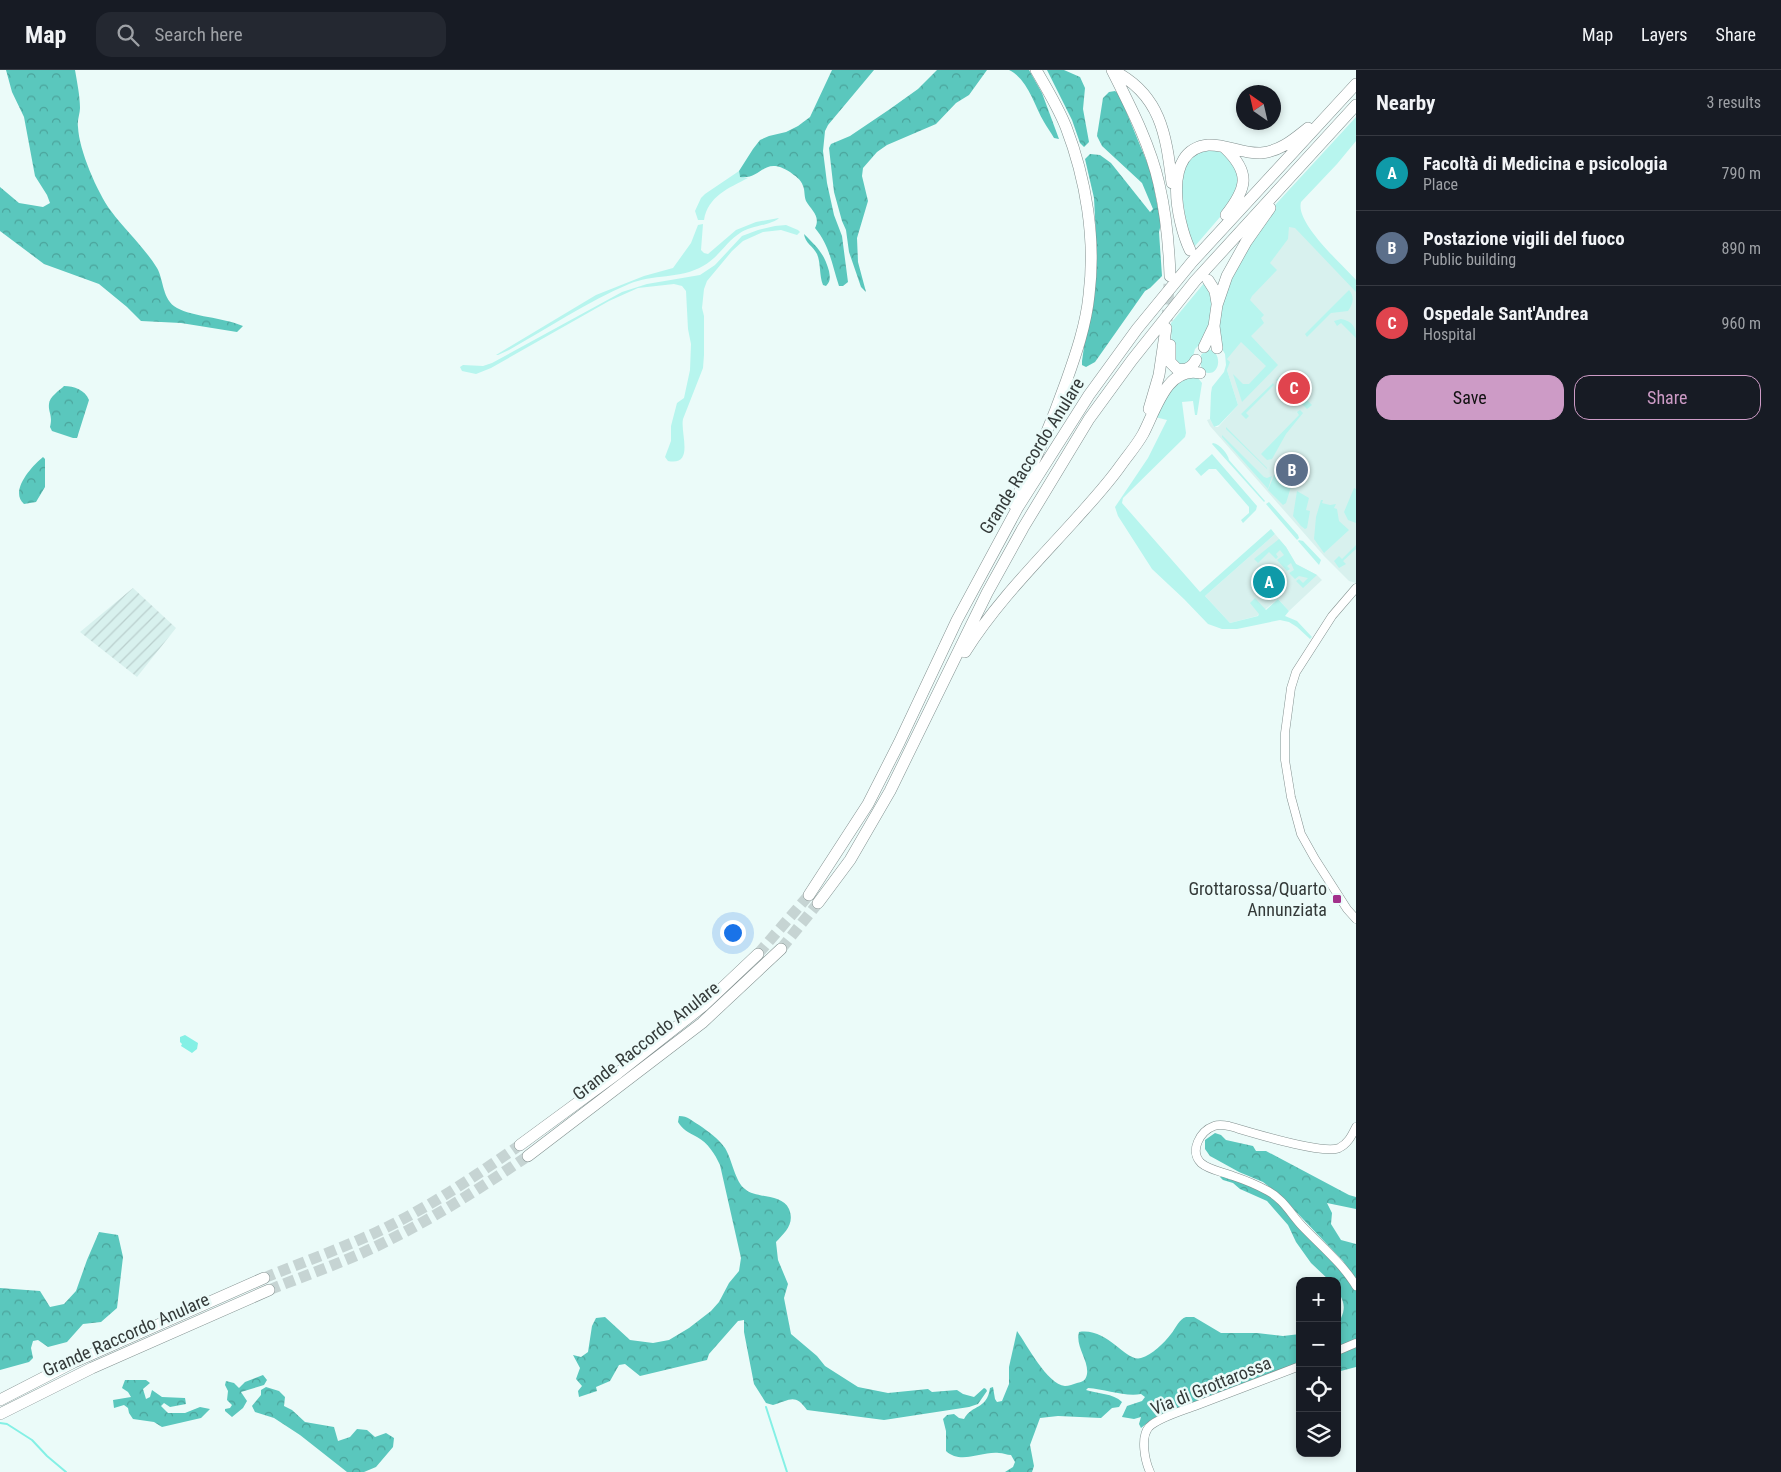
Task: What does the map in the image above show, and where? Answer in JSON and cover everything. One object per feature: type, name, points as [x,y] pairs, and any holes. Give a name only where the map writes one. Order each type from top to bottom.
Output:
[{"type":"highway","points":[[957,620],[982,560],[1016,498],[1048,430],[1074,361],[1083,329],[1089,294],[1091,255],[1089,223],[1080,172],[1066,126],[1036,70]]},
{"type":"highway","points":[[1112,70],[1131,82],[1146,97],[1160,119],[1168,149],[1173,190],[1191,256]]},
{"type":"highway","points":[[1112,70],[1145,142],[1159,182],[1168,236],[1170,276]]},
{"type":"highway","points":[[1179,209],[1176,186],[1177,174],[1186,156],[1194,150],[1206,146],[1261,153],[1280,148],[1313,124],[1353,87]]},
{"type":"highway","name":"Grande Raccordo Anulare","points":[[809,895],[868,804],[899,744],[957,620],[1018,507],[1089,395],[1191,256],[1353,87]]},
{"type":"highway","name":"Grande Raccordo Anulare","points":[[818,903],[850,860],[890,791],[987,593],[1089,419],[1132,360],[1195,281],[1356,105]]},
{"type":"highway","points":[[1217,348],[1214,326],[1217,305],[1227,276],[1256,227],[1277,198],[1304,170],[1323,140]]},
{"type":"highway","points":[[1191,256],[1240,195],[1244,182],[1240,164],[1225,148]]},
{"type":"highway","points":[[1208,280],[1214,291],[1217,305]]},
{"type":"highway","points":[[1204,348],[1214,326]]},
{"type":"highway","points":[[1126,458],[1152,403],[1163,355],[1166,329],[1170,343],[1170,362],[1174,367],[1179,370],[1186,369],[1192,366],[1196,360]]},
{"type":"highway","points":[[938,693],[969,644],[1009,593],[1102,490],[1142,437],[1170,384],[1184,373],[1200,373]]},
{"type":"highway","name":"Grande Raccordo Anulare","points":[[528,1156],[702,1023],[781,949]]},
{"type":"highway","name":"Grande Raccordo Anulare","points":[[520,1145],[618,1073],[703,1006],[758,954]]},
{"type":"highway","name":"Grande Raccordo Anulare","points":[[0,1400],[90,1356],[264,1278]]},
{"type":"highway","name":"Grande Raccordo Anulare","points":[[0,1414],[92,1368],[269,1290]]},
{"type":"street","points":[[1356,588],[1332,616],[1296,672],[1291,688],[1286,724],[1285,760],[1291,797],[1301,834],[1347,909],[1356,920]]},
{"type":"street","points":[[1356,1127],[1341,1148],[1322,1150],[1229,1126],[1215,1126],[1201,1135],[1197,1142],[1196,1151],[1201,1163],[1209,1168],[1250,1182],[1270,1192],[1286,1205],[1300,1223],[1348,1273],[1356,1286]]},
{"type":"street","points":[[1341,1349],[1356,1343]]},
{"type":"street","name":"Via di Grottarossa","points":[[1150,1472],[1147,1463],[1145,1437],[1153,1424],[1297,1367]]},
{"type":"shaded area","points":[[1356,117],[1356,141],[1301,202],[1301,211],[1312,232],[1356,280],[1356,292],[1295,228],[1289,227],[1288,239],[1270,263],[1277,270],[1250,300],[1264,315],[1261,318],[1264,323],[1251,336],[1278,365],[1242,402],[1233,374],[1243,384],[1249,384],[1266,366],[1241,342],[1227,359],[1230,362],[1227,370],[1238,405],[1219,425],[1214,427],[1210,419],[1212,387],[1224,372],[1226,365],[1225,354],[1221,347],[1218,331],[1225,288],[1276,204]]},
{"type":"shaded area","points":[[1207,150],[1226,154],[1232,161],[1240,179],[1233,202],[1195,246],[1187,223],[1183,199],[1183,173],[1191,159]]},
{"type":"shaded area","points":[[739,171],[740,177],[748,178],[720,194],[710,205],[704,220],[698,220],[695,211],[701,198]]},
{"type":"shaded area","points":[[1290,212],[1356,286],[1356,583],[1349,581],[1324,556],[1210,426],[1207,420],[1210,419],[1214,427],[1218,427],[1238,405],[1227,370],[1229,362],[1227,359],[1224,318]]},
{"type":"shaded area","points":[[779,218],[740,233],[703,266],[685,273],[629,284],[583,307],[509,350],[496,355],[596,295],[644,276],[673,268],[691,243],[698,225],[703,224],[701,250],[708,254],[736,230],[756,222]]},
{"type":"shaded area","points":[[786,225],[800,232],[797,235],[781,230],[763,232],[743,241],[707,281],[702,308],[704,316],[703,368],[683,419],[684,454],[681,459],[668,461],[665,457],[671,441],[671,426],[677,403],[684,398],[690,370],[691,344],[688,329],[686,291],[682,286],[674,284],[638,288],[609,301],[491,368],[476,374],[462,371],[460,367],[463,365],[483,366],[492,363],[622,292],[647,284],[700,275],[715,265],[742,236],[758,230]]},
{"type":"shaded area","points":[[1205,282],[1212,301],[1209,324],[1204,340],[1195,349],[1192,360],[1181,368],[1172,358],[1171,323]]},
{"type":"shaded area","points":[[1349,290],[1353,300],[1348,311],[1331,313],[1307,337],[1305,334]]},
{"type":"shaded area","points":[[1341,319],[1348,321],[1353,326],[1356,338],[1341,323],[1337,326],[1334,321]]},
{"type":"shaded area","points":[[1206,350],[1212,350],[1218,357],[1217,367],[1210,373],[1204,372],[1201,366],[1201,355]]},
{"type":"shaded area","points":[[1283,376],[1312,405],[1307,409],[1300,402],[1301,399],[1283,382],[1280,384],[1276,380]]},
{"type":"shaded area","points":[[1182,378],[1198,378],[1202,383],[1197,415],[1195,415],[1193,401],[1182,402],[1185,437],[1123,498],[1122,503],[1200,592],[1271,529],[1275,534],[1205,596],[1230,623],[1258,616],[1259,614],[1250,603],[1255,598],[1266,610],[1278,599],[1289,611],[1285,616],[1297,621],[1312,637],[1310,639],[1297,627],[1289,622],[1280,620],[1237,629],[1222,629],[1208,624],[1152,569],[1118,516],[1115,507],[1148,458],[1167,420],[1155,417],[1166,396]]},
{"type":"shaded area","points":[[1273,383],[1274,385],[1246,413],[1249,416],[1246,419],[1241,414]]},
{"type":"shaded area","points":[[1300,410],[1303,413],[1286,434],[1272,459],[1267,460],[1261,454],[1299,415],[1297,412]]},
{"type":"shaded area","points":[[1226,427],[1267,468],[1267,469],[1226,429]]},
{"type":"shaded area","points":[[1222,435],[1264,477],[1272,476],[1268,489],[1222,437]]},
{"type":"shaded area","points":[[1212,444],[1223,450],[1264,502]]},
{"type":"shaded area","points":[[1212,454],[1257,506],[1256,510],[1243,523],[1241,520],[1249,513],[1249,507],[1216,469],[1209,469],[1201,476],[1195,469]]},
{"type":"shaded area","points":[[1281,458],[1284,459],[1280,468],[1286,471],[1285,474],[1294,477],[1286,503],[1283,505],[1268,490]]},
{"type":"shaded area","points":[[1354,488],[1356,489],[1356,523],[1348,520],[1344,512]]},
{"type":"shaded area","points":[[1297,491],[1309,498],[1306,510],[1310,511],[1307,528],[1305,529],[1293,516]]},
{"type":"shaded area","points":[[1321,500],[1323,500],[1322,503],[1336,504],[1334,508],[1337,509],[1339,521],[1349,530],[1324,553],[1314,539],[1316,517]]},
{"type":"shaded area","points":[[1269,502],[1298,535],[1299,538],[1297,540],[1266,504]]},
{"type":"shaded area","points":[[1275,534],[1286,547],[1296,564],[1317,575],[1322,580],[1289,611],[1278,599],[1257,616],[1230,623],[1205,596]]},
{"type":"shaded area","points":[[1279,539],[1296,564],[1317,575],[1303,588],[1296,581],[1299,579],[1303,583],[1308,578],[1299,576],[1295,579],[1289,573],[1294,570],[1291,563],[1287,566],[1290,569],[1287,571],[1277,560],[1284,555],[1280,550],[1276,554],[1278,557],[1276,559],[1269,552],[1258,563],[1254,559]]},
{"type":"shaded area","points":[[1298,541],[1303,541],[1321,560],[1319,565]]},
{"type":"shaded area","points":[[1356,545],[1356,549],[1343,561],[1346,564],[1339,568],[1334,561],[1339,556],[1342,559]]},
{"type":"shaded area","points":[[133,588],[176,628],[137,677],[80,632]]},
{"type":"shaded area","points":[[185,1035],[198,1043],[197,1049],[192,1053],[181,1046],[180,1037]]},
{"type":"green space","points":[[6,70],[75,70],[80,103],[79,136],[90,170],[106,203],[157,268],[166,295],[172,304],[184,311],[243,326],[237,332],[181,323],[141,321],[99,284],[44,264],[0,231],[0,187],[19,203],[43,207],[50,203],[35,176],[24,117],[12,92]]},
{"type":"green space","points":[[832,70],[874,70],[825,131],[823,151],[827,183],[834,215],[842,236],[848,282],[843,286],[839,286],[827,249],[815,228],[817,220],[815,213],[806,201],[804,188],[799,180],[781,167],[768,167],[747,177],[740,177],[739,171],[760,140],[786,132],[810,117]]},
{"type":"green space","points":[[937,70],[987,70],[969,95],[956,103],[936,124],[887,145],[877,152],[863,168],[862,176],[868,201],[857,238],[858,262],[866,292],[861,287],[849,252],[846,230],[834,192],[829,148],[831,144],[850,136],[918,89]]},
{"type":"green space","points":[[1009,70],[1029,70],[1042,93],[1059,139],[1054,138],[1046,126],[1026,86],[1016,74]]},
{"type":"green space","points":[[1047,70],[1064,70],[1080,77],[1085,88],[1083,109],[1089,142],[1084,147],[1080,143],[1072,120]]},
{"type":"green space","points":[[1115,91],[1119,94],[1151,172],[1161,224],[1159,232],[1162,276],[1145,291],[1095,362],[1086,367],[1082,365],[1082,361],[1097,256],[1094,198],[1085,159],[1090,154],[1100,155],[1111,163],[1150,212],[1153,209],[1142,183],[1102,146],[1097,136],[1103,98],[1109,92]]},
{"type":"green space","points":[[804,234],[825,259],[830,277],[826,286],[823,285],[817,254],[806,240]]},
{"type":"green space","points":[[64,386],[79,389],[89,400],[77,438],[52,431],[50,427],[49,401]]},
{"type":"green space","points":[[43,457],[45,459],[45,487],[36,502],[24,504],[20,499],[19,492],[21,486],[28,472]]},
{"type":"green space","points":[[679,1116],[690,1119],[719,1141],[725,1148],[736,1176],[745,1189],[756,1194],[775,1198],[786,1204],[789,1209],[791,1214],[790,1223],[786,1231],[776,1242],[778,1260],[788,1284],[784,1298],[791,1334],[817,1356],[825,1366],[858,1387],[888,1393],[928,1389],[932,1392],[957,1390],[974,1397],[984,1388],[987,1391],[978,1404],[884,1420],[807,1410],[799,1401],[792,1399],[773,1405],[766,1403],[754,1384],[744,1332],[744,1320],[738,1321],[709,1354],[707,1360],[640,1376],[625,1364],[619,1365],[610,1381],[596,1387],[597,1391],[579,1397],[578,1391],[582,1386],[576,1379],[580,1368],[573,1355],[581,1357],[588,1352],[592,1326],[596,1318],[605,1317],[630,1340],[653,1343],[669,1340],[711,1311],[739,1271],[741,1258],[720,1165],[708,1146],[701,1139],[686,1131],[680,1125],[678,1122]]},
{"type":"green space","points":[[1215,1133],[1221,1135],[1226,1140],[1253,1146],[1256,1151],[1266,1151],[1356,1197],[1356,1209],[1327,1203],[1332,1213],[1331,1224],[1341,1240],[1356,1244],[1356,1280],[1343,1261],[1281,1196],[1263,1182],[1239,1172],[1210,1156],[1205,1149],[1205,1140]]},
{"type":"green space","points":[[1220,1177],[1241,1181],[1267,1192],[1283,1204],[1356,1286],[1356,1339],[1341,1345],[1341,1318],[1344,1307],[1341,1296],[1341,1277],[1326,1277],[1311,1263],[1296,1242],[1288,1225],[1267,1201],[1240,1189],[1233,1183]]},
{"type":"green space","points":[[99,1232],[118,1235],[123,1257],[117,1308],[101,1322],[83,1324],[67,1342],[48,1347],[38,1340],[33,1341],[31,1348],[33,1358],[29,1362],[0,1370],[0,1288],[40,1291],[50,1307],[64,1304],[76,1291]]},
{"type":"green space","points":[[1194,1317],[1221,1333],[1257,1333],[1283,1336],[1296,1334],[1296,1364],[1156,1417],[1141,1428],[1139,1424],[1141,1417],[1134,1419],[1122,1417],[1127,1406],[1142,1401],[1145,1397],[1141,1394],[1135,1395],[1088,1388],[1086,1390],[1110,1395],[1122,1402],[1119,1407],[1112,1408],[1101,1418],[1058,1416],[1040,1418],[1030,1445],[1034,1466],[1032,1472],[1005,1472],[1013,1467],[1015,1462],[1011,1455],[992,1453],[958,1457],[946,1451],[946,1431],[943,1419],[947,1415],[954,1414],[964,1419],[967,1414],[983,1404],[990,1388],[993,1387],[995,1399],[997,1402],[1002,1401],[1009,1384],[1009,1367],[1017,1331],[1051,1379],[1058,1384],[1066,1386],[1083,1381],[1087,1376],[1086,1364],[1078,1338],[1079,1332],[1099,1335],[1129,1355],[1141,1358],[1158,1348],[1184,1318]]},
{"type":"green space","points":[[1356,1347],[1356,1367],[1341,1371],[1341,1353]]},
{"type":"green space","points":[[263,1375],[267,1380],[264,1385],[241,1392],[247,1401],[243,1408],[232,1417],[225,1411],[225,1409],[230,1408],[232,1405],[227,1400],[226,1381],[234,1383],[239,1388],[245,1382]]},
{"type":"green space","points":[[125,1380],[146,1380],[150,1383],[143,1389],[146,1399],[150,1397],[152,1390],[162,1397],[185,1398],[186,1404],[170,1407],[164,1403],[161,1406],[168,1413],[185,1413],[200,1407],[210,1409],[201,1418],[162,1427],[154,1422],[133,1419],[128,1408],[124,1405],[114,1408],[113,1400],[131,1397],[122,1388]]},
{"type":"green space","points":[[266,1387],[279,1391],[285,1397],[284,1406],[292,1410],[305,1422],[334,1427],[338,1441],[350,1437],[357,1429],[367,1430],[375,1437],[386,1433],[394,1438],[393,1447],[376,1467],[364,1472],[347,1472],[300,1435],[274,1418],[255,1412],[252,1406],[261,1395],[261,1390]]},
{"type":"waterway","points":[[766,1407],[787,1472]]},
{"type":"waterway","points":[[0,1423],[7,1424],[32,1440],[66,1472]]},
{"type":"tunnel","points":[[1167,321],[1169,284]]},
{"type":"tunnel","points":[[758,954],[809,895]]},
{"type":"tunnel","points":[[781,949],[818,903]]},
{"type":"tunnel","points":[[264,1278],[396,1223],[450,1192],[520,1145]]},
{"type":"tunnel","points":[[269,1290],[354,1257],[400,1234],[456,1203],[528,1156]]},
{"type":"place","name":"Ospedale Sant'Andrea","points":[[1294,388]]},
{"type":"place","name":"Postazione vigili del fuoco","points":[[1292,470]]},
{"type":"place","name":"Facoltà di Medicina e psicologia","points":[[1269,582]]},
{"type":"place","name":"Grottarossa/Quarto Annunziata","points":[[1337,899]]}]
